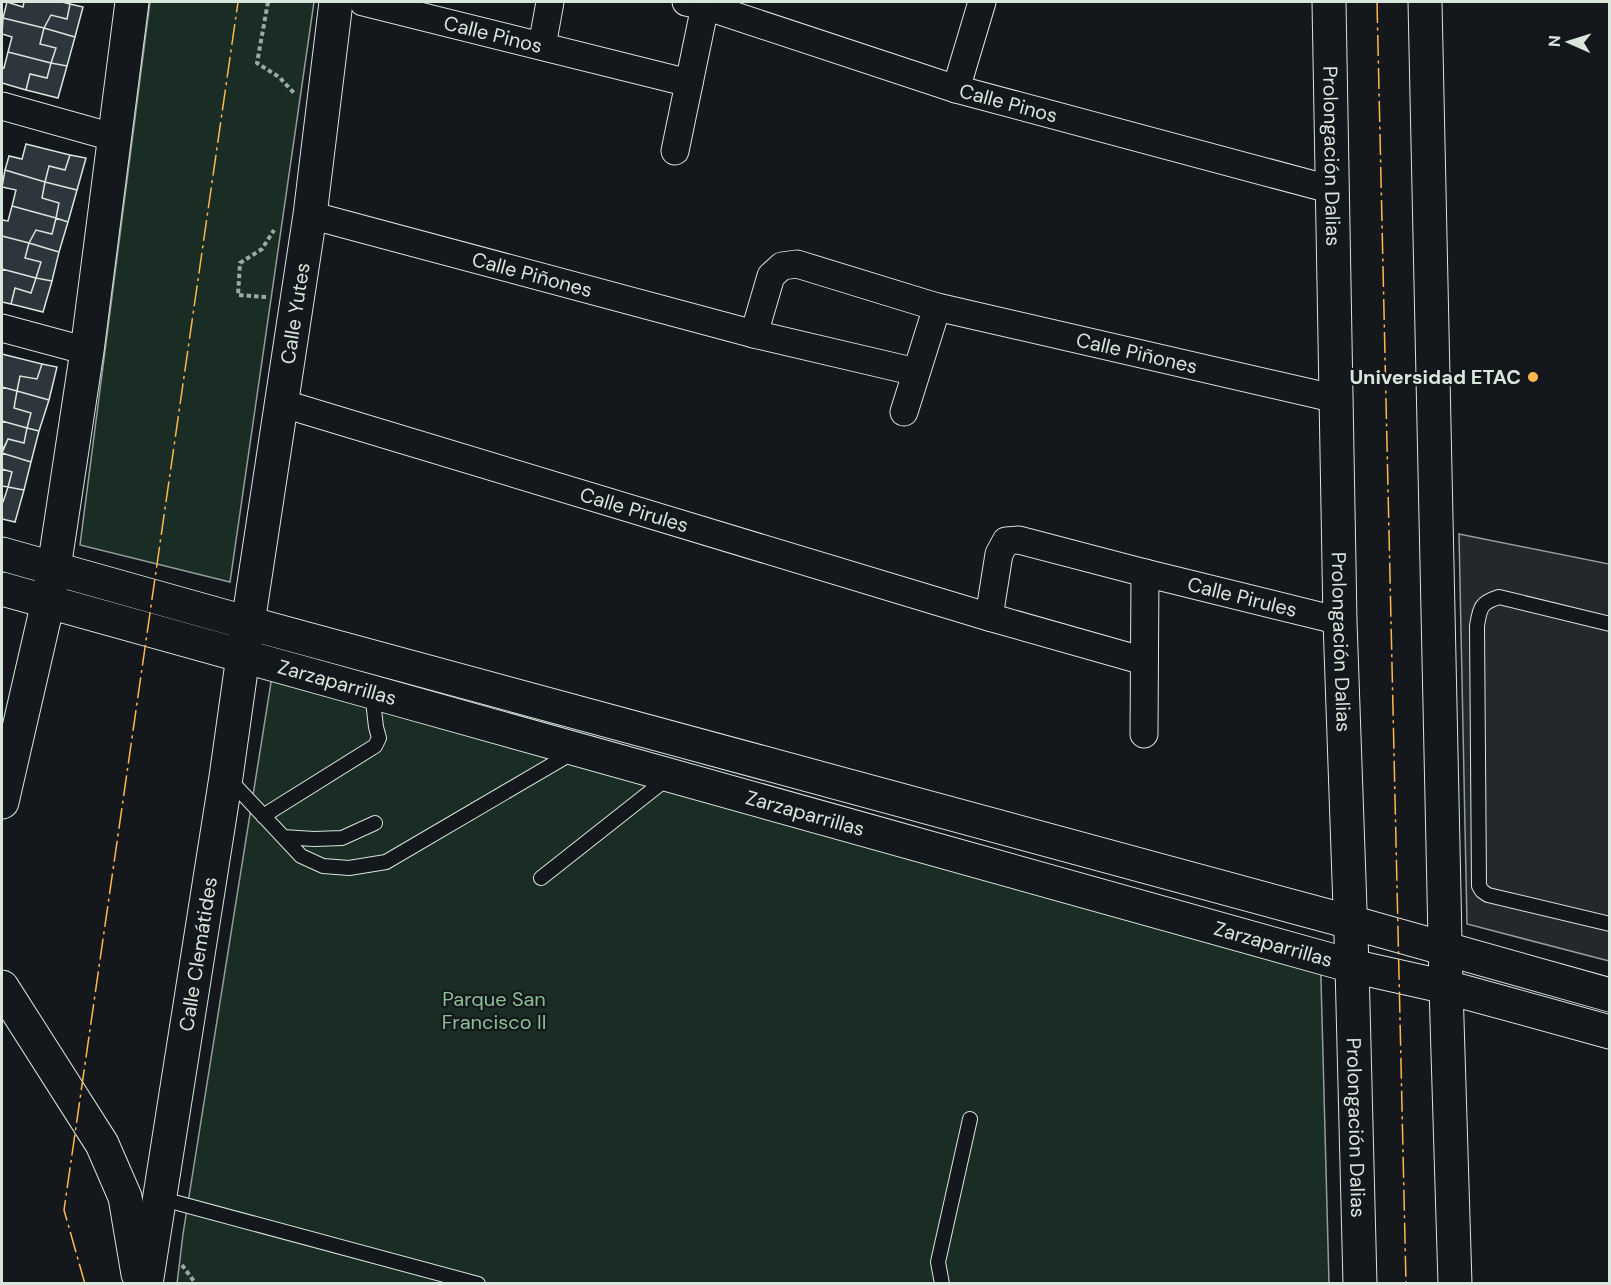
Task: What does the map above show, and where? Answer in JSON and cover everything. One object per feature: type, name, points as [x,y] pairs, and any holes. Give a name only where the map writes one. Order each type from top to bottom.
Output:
[{"type":"main road","points":[[2,802],[54,568],[87,351],[132,2]]},
{"type":"main road","name":"Calle Yutes","points":[[248,623],[297,299],[294,219],[336,2]]},
{"type":"main road","name":"Prolongación Dalias","points":[[1329,2],[1340,621],[1360,1284]]},
{"type":"main road","points":[[1425,2],[1445,950],[1455,1284]]},
{"type":"main road","name":"Zarzaparrillas","points":[[2,554],[1610,995]]},
{"type":"main road","name":"Zarzaparrillas","points":[[2,589],[1352,966],[1446,987],[1610,1032]]},
{"type":"main road","name":"Calle Clemátides","points":[[146,1284],[248,623]]},
{"type":"main road","points":[[2,987],[102,1144],[125,1197],[140,1284]]},
{"type":"street","name":"Calle Pinos","points":[[363,2],[542,46],[550,2]]},
{"type":"street","points":[[956,89],[982,2]]},
{"type":"street","points":[[675,151],[689,83],[695,4]]},
{"type":"street","name":"Calle Pinos","points":[[695,4],[956,89],[1333,190]]},
{"type":"street","points":[[542,46],[689,83]]},
{"type":"street","points":[[2,106],[116,138]]},
{"type":"street","name":"Calle Piñones","points":[[294,219],[916,372]]},
{"type":"street","name":"Calle Piñones","points":[[754,334],[771,276],[782,266],[797,264],[937,307],[1336,399]]},
{"type":"street","points":[[904,412],[937,307]]},
{"type":"street","points":[[2,328],[87,351]]},
{"type":"street","name":"Calle Pirules","points":[[281,403],[989,617],[1144,661]]},
{"type":"street","name":"Calle Pirules","points":[[989,617],[999,554],[1006,541],[1019,540],[1340,621]]},
{"type":"street","points":[[1144,734],[1146,573]]},
{"type":"lane","points":[[1610,624],[1499,597],[1486,601],[1480,608],[1477,626],[1479,886],[1488,895],[1610,924]]},
{"type":"lane","points":[[263,816],[375,746],[380,738],[376,727],[372,692]]},
{"type":"lane","points":[[226,777],[301,856],[323,866],[349,868],[386,862],[577,749]]},
{"type":"lane","points":[[541,878],[671,776]]},
{"type":"lane","points":[[283,837],[342,838],[375,823]]},
{"type":"lane","points":[[942,1284],[938,1262],[970,1119]]},
{"type":"lane","points":[[159,1198],[478,1284]]},
{"type":"path","points":[[268,2],[257,63],[279,77],[294,93]]},
{"type":"path","points":[[294,219],[262,249],[240,263],[238,295],[297,299]]},
{"type":"green space","points":[[150,2],[314,2],[230,582],[80,545]]},
{"type":"green space","name":"Parque San Francisco II","points":[[273,670],[1320,942],[1329,1283],[177,1284]]},
{"type":"shaded area","points":[[1459,534],[1609,564],[1609,961],[1467,924]]},
{"type":"building","points":[[7,2],[23,7],[24,2],[70,4],[67,19],[51,15],[44,28],[3,18]]},
{"type":"building","points":[[70,4],[83,7],[75,37],[44,28],[51,15],[67,19]]},
{"type":"building","points":[[3,18],[44,28],[40,44],[56,48],[51,63],[8,52],[12,37],[2,34]]},
{"type":"building","points":[[44,28],[75,37],[67,66],[51,63],[56,48],[40,44]]},
{"type":"building","points":[[8,52],[51,63],[47,78],[30,74],[26,90],[2,83],[2,67],[4,68]]},
{"type":"building","points":[[51,63],[67,66],[58,98],[26,90],[30,74],[47,78]]},
{"type":"building","points":[[26,144],[70,155],[65,170],[49,166],[45,182],[5,170],[9,156],[22,159]]},
{"type":"building","points":[[70,155],[86,158],[77,190],[45,182],[49,166],[65,170]]},
{"type":"building","points":[[5,170],[45,182],[42,198],[59,203],[56,218],[12,206],[16,190],[2,187]]},
{"type":"building","points":[[45,182],[77,190],[68,222],[56,218],[59,203],[42,198]]},
{"type":"building","points":[[12,206],[56,218],[52,234],[36,230],[29,243],[2,236],[2,220],[8,221]]},
{"type":"building","points":[[56,218],[68,222],[59,252],[29,243],[36,230],[52,234]]},
{"type":"building","points":[[2,236],[29,243],[25,258],[41,262],[36,278],[2,269]]},
{"type":"building","points":[[29,243],[59,252],[52,281],[36,278],[41,262],[25,258]]},
{"type":"building","points":[[2,269],[36,278],[31,293],[15,288],[11,304],[2,302]]},
{"type":"building","points":[[36,278],[52,281],[43,312],[11,304],[15,288],[31,293]]},
{"type":"building","points":[[2,354],[42,364],[37,379],[20,376],[17,391],[2,387]]},
{"type":"building","points":[[42,364],[57,367],[49,400],[17,391],[20,376],[37,379]]},
{"type":"building","points":[[2,387],[17,391],[14,408],[31,413],[27,428],[2,421]]},
{"type":"building","points":[[17,391],[49,400],[39,431],[27,428],[31,413],[14,408]]},
{"type":"building","points":[[2,421],[27,428],[24,443],[8,439],[2,451]]},
{"type":"building","points":[[27,428],[39,431],[31,462],[2,453],[8,439],[24,443]]},
{"type":"building","points":[[2,453],[31,462],[24,490],[8,487],[12,472],[2,469]]},
{"type":"building","points":[[2,469],[12,472],[8,487],[2,486]]},
{"type":"building","points":[[8,487],[24,490],[15,522],[2,519],[2,502]]},
{"type":"power","points":[[85,1284],[64,1210],[238,2]]},
{"type":"power","points":[[1377,2],[1406,1284]]},
{"type":"place","name":"Universidad ETAC","points":[[1533,377]]}]
